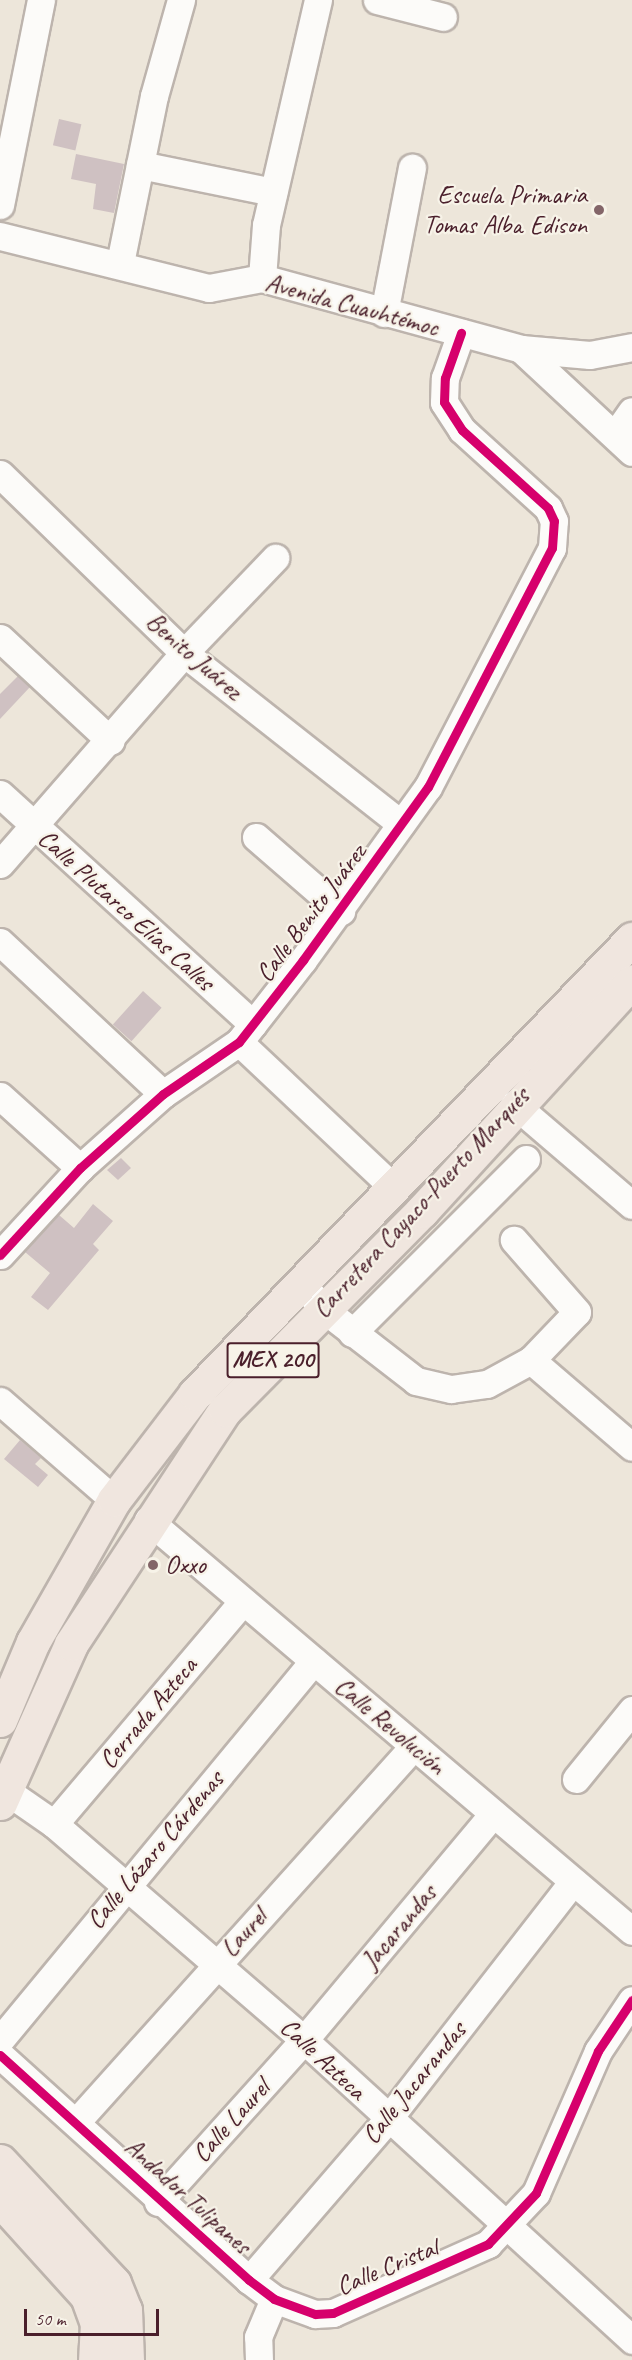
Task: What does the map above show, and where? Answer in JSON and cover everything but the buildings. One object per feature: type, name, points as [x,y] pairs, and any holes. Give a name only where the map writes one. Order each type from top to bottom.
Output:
[{"type":"main road","name":"Carretera Cayaco-Puerto Marqués","points":[[2,1797],[71,1644],[148,1520],[225,1410],[395,1189],[632,939]]},
{"type":"main road","name":"Carretera Cayaco-Puerto Marqués","points":[[0,1720],[7,1683],[114,1500],[195,1394],[313,1296],[422,1211],[514,1104],[632,981]]},
{"type":"main road","points":[[0,2161],[114,2283],[125,2310],[127,2360]]},
{"type":"main road","points":[[0,2200],[87,2296],[97,2323],[95,2360]]},
{"type":"street","points":[[0,205],[41,0]]},
{"type":"street","points":[[120,263],[140,165],[181,0]]},
{"type":"street","points":[[262,278],[273,192],[318,0]]},
{"type":"street","points":[[377,0],[443,17]]},
{"type":"street","points":[[140,165],[273,192]]},
{"type":"street","points":[[384,313],[412,168]]},
{"type":"street","name":"Avenida Cuauhtémoc","points":[[0,236],[120,263],[209,288],[262,278],[521,349],[623,444]]},
{"type":"street","name":"Calle Benito Juárez","points":[[0,1254],[80,1168],[163,1094],[246,1033],[341,911],[428,787],[552,548],[554,521],[532,491],[462,430],[444,402],[445,378],[461,333]]},
{"type":"street","points":[[521,349],[590,355],[632,346]]},
{"type":"street","points":[[623,444],[632,411]]},
{"type":"street","name":"Benito Juárez","points":[[0,474],[184,653],[401,824]]},
{"type":"street","points":[[0,864],[111,741],[184,653],[275,558]]},
{"type":"street","points":[[0,638],[111,741]]},
{"type":"street","name":"Calle Plutarco Elías Calles","points":[[0,794],[246,1033],[395,1189]]},
{"type":"street","points":[[256,837],[341,911]]},
{"type":"street","points":[[0,942],[163,1094]]},
{"type":"street","points":[[0,1096],[80,1168]]},
{"type":"street","points":[[514,1104],[632,1205]]},
{"type":"street","points":[[352,1333],[526,1159]]},
{"type":"street","points":[[313,1296],[352,1333],[416,1381],[451,1389],[487,1384],[531,1360],[577,1312],[514,1240]]},
{"type":"street","points":[[531,1360],[632,1447]]},
{"type":"street","points":[[0,1401],[114,1500]]},
{"type":"street","name":"Calle Revolución","points":[[148,1520],[632,1931]]},
{"type":"street","name":"Cerrada Azteca","points":[[54,1824],[243,1601]]},
{"type":"street","name":"Calle Lázaro Cárdenas","points":[[0,2040],[312,1661]]},
{"type":"street","points":[[576,1779],[632,1710]]},
{"type":"street","name":"Laurel","points":[[77,2121],[413,1747]]},
{"type":"street","name":"Calle Azteca","points":[[2,1797],[54,1824],[304,2040],[632,2340]]},
{"type":"street","name":"Jacarandas","points":[[304,2040],[493,1814]]},
{"type":"street","name":"Calle Jacarandas","points":[[249,2280],[388,2119],[573,1881]]},
{"type":"street","name":"Calle Cristal","points":[[274,2299],[315,2313],[333,2313],[452,2263],[488,2244],[536,2193],[598,2051],[632,2000]]},
{"type":"street","name":"Calle Laurel","points":[[158,2202],[304,2040]]},
{"type":"street","name":"Andador Tulipanes","points":[[0,2055],[77,2121],[158,2202],[274,2299]]},
{"type":"street","points":[[259,2360],[258,2337],[274,2299]]},
{"type":"cycle path","points":[[0,1255],[80,1168],[163,1094],[239,1042],[303,960],[428,787],[552,548],[554,521],[548,508],[462,430],[444,402],[445,378],[461,333]]},
{"type":"cycle path","points":[[0,2055],[249,2280],[274,2299],[315,2314],[333,2313],[488,2244],[536,2193],[598,2051],[632,2000]]},
{"type":"place","name":"Escuela Primaria Tomas Alba Edison","points":[[599,210]]},
{"type":"place","name":"Oxxo","points":[[153,1565]]}]
